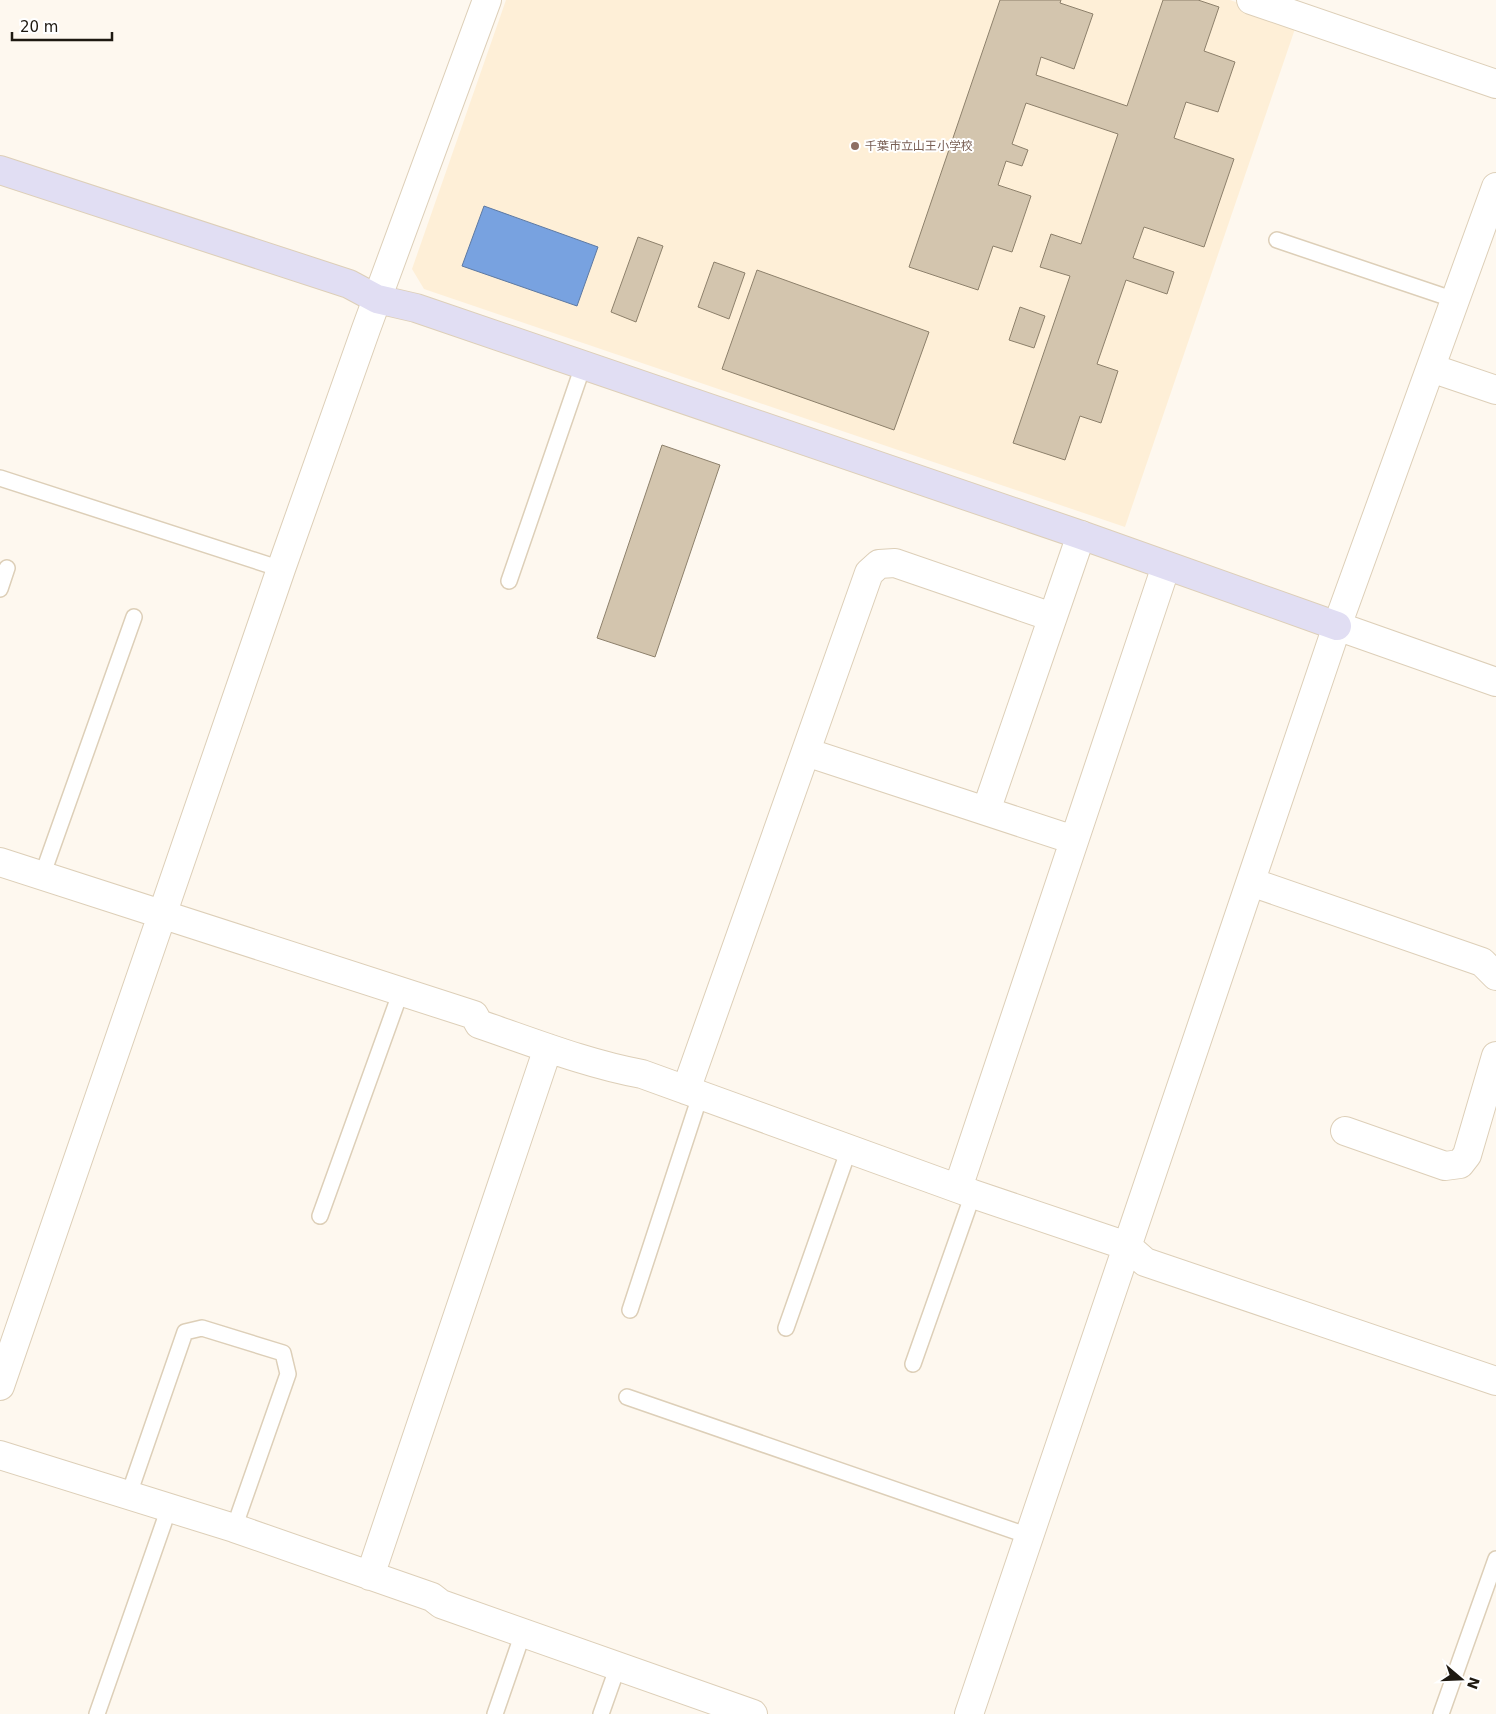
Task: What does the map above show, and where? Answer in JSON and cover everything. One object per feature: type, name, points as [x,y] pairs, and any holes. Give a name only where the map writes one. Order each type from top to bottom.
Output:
[{"type":"street","points":[[0,1386],[281,569],[377,299],[487,0]]},
{"type":"street","points":[[1251,0],[1496,84]]},
{"type":"street","points":[[0,170],[349,284],[377,299],[416,308],[1081,535],[1496,682]]},
{"type":"street","points":[[969,1714],[1337,626],[1496,187]]},
{"type":"street","points":[[1431,368],[1496,390]]},
{"type":"street","points":[[986,811],[1081,535]]},
{"type":"street","points":[[693,1093],[806,752],[869,573],[879,564],[895,562],[1052,617]]},
{"type":"street","points":[[965,1191],[1074,840],[1166,566]]},
{"type":"street","points":[[806,752],[1074,840]]},
{"type":"street","points":[[0,862],[474,1015],[479,1024],[548,1048],[642,1074],[965,1191],[1127,1246],[1145,1262],[1496,1381]]},
{"type":"street","points":[[1251,882],[1482,962],[1496,976]]},
{"type":"street","points":[[370,1576],[548,1048]]},
{"type":"street","points":[[1345,1130],[1446,1166],[1460,1164],[1467,1155],[1496,1059]]},
{"type":"street","points":[[0,1455],[234,1528],[432,1597],[442,1604],[753,1714]]},
{"type":"lane","points":[[1278,240],[1456,300]]},
{"type":"lane","points":[[509,581],[583,366]]},
{"type":"lane","points":[[0,478],[281,569]]},
{"type":"lane","points":[[0,589],[8,568]]},
{"type":"lane","points":[[42,876],[134,617]]},
{"type":"lane","points":[[320,1216],[401,991]]},
{"type":"lane","points":[[630,1310],[693,1093]]},
{"type":"lane","points":[[786,1328],[849,1149]]},
{"type":"lane","points":[[913,1364],[965,1191]]},
{"type":"lane","points":[[129,1494],[185,1332],[202,1328],[282,1353],[288,1374],[234,1528]]},
{"type":"lane","points":[[627,1397],[1029,1536]]},
{"type":"lane","points":[[97,1714],[170,1508]]},
{"type":"lane","points":[[1441,1714],[1496,1559]]},
{"type":"lane","points":[[495,1714],[523,1633]]},
{"type":"lane","points":[[602,1714],[618,1666]]},
{"type":"shaded area","name":"千葉市立山王小学校","points":[[506,0],[1230,0],[1297,23],[1125,527],[424,289],[412,269]]},
{"type":"water","points":[[484,206],[598,247],[577,306],[462,266]]},
{"type":"building","points":[[1000,0],[1061,0],[1060,3],[1093,14],[1074,69],[1041,57],[1036,75],[1127,106],[1163,0],[1198,0],[1219,7],[1204,51],[1235,62],[1218,112],[1186,102],[1174,138],[1234,159],[1204,247],[1144,227],[1133,258],[1174,272],[1167,294],[1126,280],[1097,364],[1118,371],[1101,423],[1080,416],[1065,460],[1013,443],[1070,276],[1040,267],[1051,234],[1081,244],[1118,134],[1026,103],[1012,144],[1028,150],[1022,166],[1006,161],[998,185],[1031,196],[1012,252],[993,246],[978,290],[909,267]]},
{"type":"building","points":[[638,237],[663,246],[636,322],[611,312]]},
{"type":"building","points":[[714,262],[745,273],[729,319],[698,307]]},
{"type":"building","points":[[757,270],[929,332],[894,430],[722,369]]},
{"type":"building","points":[[1020,307],[1045,316],[1034,348],[1009,340]]},
{"type":"building","points":[[662,445],[720,465],[655,657],[597,638]]},
{"type":"place","name":"千葉市立山王小学校","points":[[855,146]]}]
